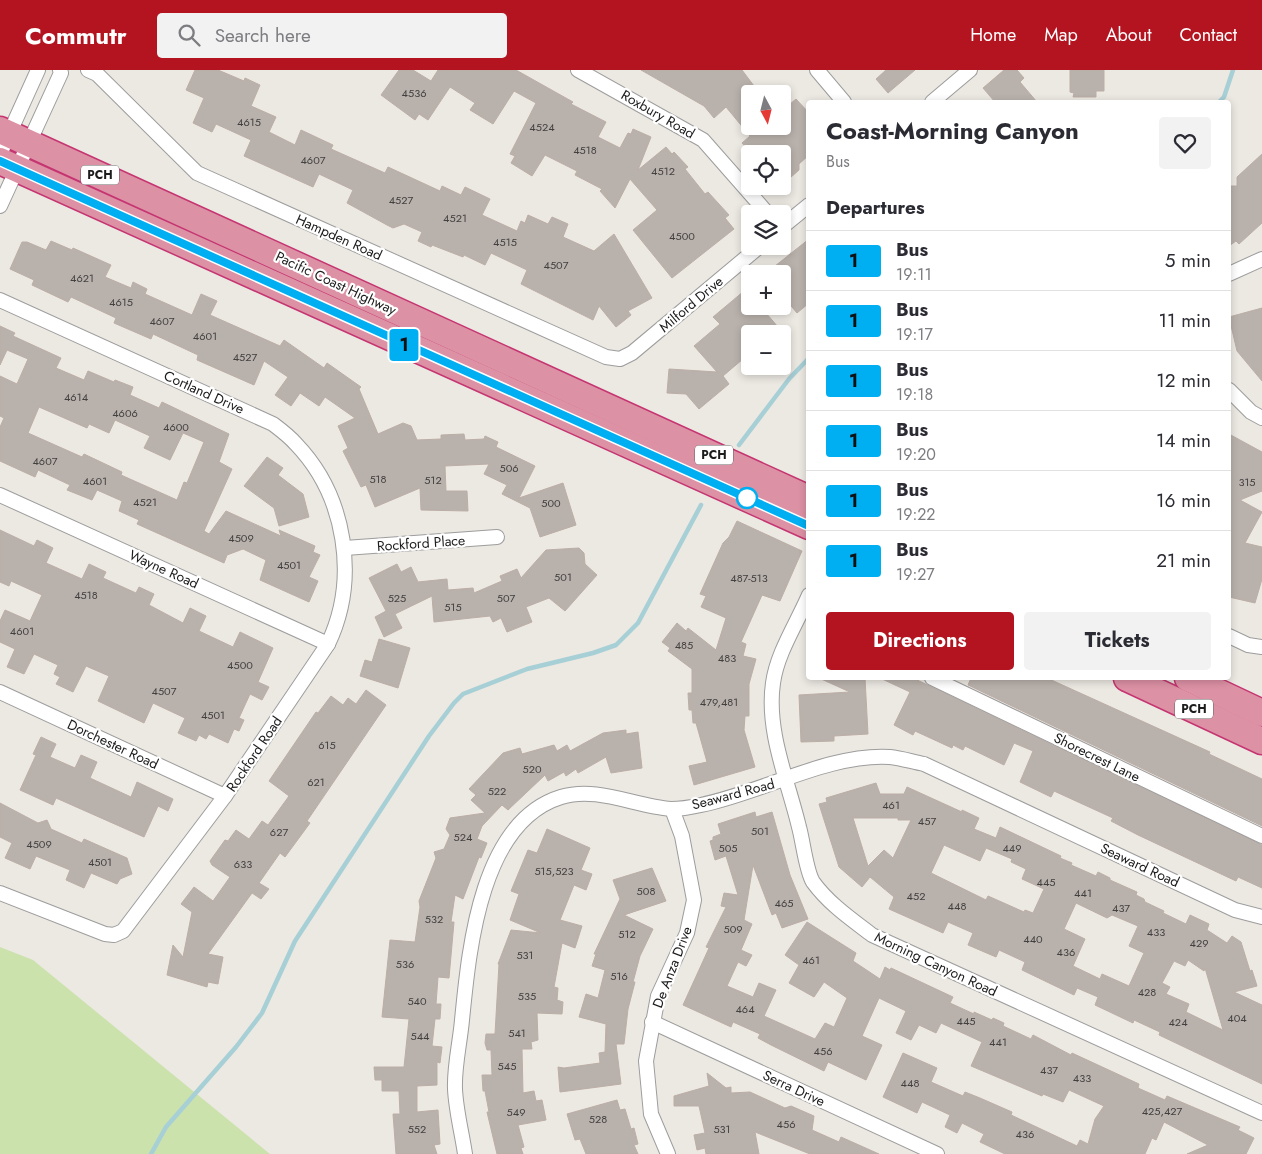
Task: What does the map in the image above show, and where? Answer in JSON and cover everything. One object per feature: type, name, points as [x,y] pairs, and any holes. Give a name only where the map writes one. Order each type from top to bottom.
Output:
[{"type":"highway","name":"Pacific Coast Highway","points":[[9,148],[671,436],[806,498]]},
{"type":"highway","name":"Pacific Coast Highway","points":[[9,148],[664,461],[806,525]]},
{"type":"highway","name":"PCH","points":[[1131,680],[1262,741]]},
{"type":"highway","name":"PCH","points":[[1192,680],[1262,713]]},
{"type":"street","points":[[0,206],[9,148],[38,70]]},
{"type":"street","points":[[9,148],[60,73],[60,70]]},
{"type":"street","name":"Hampden Road","points":[[88,70],[97,74],[197,173],[606,357],[620,359]]},
{"type":"street","name":"Roxbury Road","points":[[578,70],[703,140],[760,205]]},
{"type":"street","points":[[817,70],[842,100]]},
{"type":"street","points":[[934,100],[970,70]]},
{"type":"street","points":[[791,221],[806,208]]},
{"type":"street","name":"Milford Drive","points":[[620,359],[632,353],[749,255]]},
{"type":"street","points":[[1231,273],[1262,259]]},
{"type":"street","name":"Cortland Drive","points":[[0,300],[273,424],[296,444],[314,467],[333,502],[345,548]]},
{"type":"street","points":[[1231,392],[1251,412],[1262,418]]},
{"type":"street","name":"Wayne Road","points":[[0,494],[328,644]]},
{"type":"street","name":"Rockford Place","points":[[345,548],[497,537]]},
{"type":"street","name":"Rockford Road","points":[[0,893],[104,934],[114,935],[129,925],[225,796],[328,644],[338,622],[344,594],[345,548]]},
{"type":"street","name":"Morning Canyon Road","points":[[805,616],[779,660],[773,681],[771,704],[785,779],[792,797],[812,880],[838,909],[872,935],[1262,1112]]},
{"type":"street","points":[[1231,637],[1248,644],[1262,647]]},
{"type":"street","name":"Shorecrest Lane","points":[[936,680],[1262,836]]},
{"type":"street","name":"Dorchester Road","points":[[0,692],[225,796]]},
{"type":"street","name":"Seaward Road","points":[[465,1154],[455,1088],[464,1000],[481,900],[494,862],[504,844],[529,814],[558,798],[574,794],[601,795],[672,809],[701,805],[855,759],[891,757],[924,764],[1235,910],[1262,917]]},
{"type":"street","name":"De Anza Drive","points":[[668,1154],[651,1114],[646,1061],[658,996],[687,932],[694,900],[684,844],[672,809]]},
{"type":"street","name":"Serra Drive","points":[[652,1022],[937,1154]]},
{"type":"green space","points":[[0,947],[33,960],[270,1154],[0,1154]]},
{"type":"building","points":[[195,70],[218,70],[244,81],[245,78],[260,85],[251,106],[276,117],[269,132],[295,145],[301,130],[333,145],[331,149],[385,173],[388,167],[440,191],[442,186],[461,195],[465,187],[490,199],[482,215],[517,231],[521,221],[525,223],[528,215],[548,224],[552,217],[568,224],[563,237],[594,251],[614,234],[652,298],[628,311],[631,315],[616,327],[599,306],[593,320],[521,284],[527,270],[491,253],[485,265],[464,255],[463,257],[432,245],[431,247],[418,241],[422,232],[404,224],[393,228],[347,203],[353,190],[319,174],[313,187],[244,156],[251,140],[216,124],[212,132],[193,123],[204,98],[186,90]]},
{"type":"building","points":[[399,70],[413,70],[431,81],[438,70],[516,70],[573,102],[571,104],[606,122],[598,137],[620,148],[628,133],[631,134],[633,129],[651,137],[638,170],[666,147],[672,154],[674,152],[688,167],[685,169],[705,194],[708,192],[729,215],[725,218],[734,229],[672,278],[633,230],[657,210],[630,179],[615,208],[600,191],[602,189],[575,175],[577,171],[545,155],[532,176],[511,163],[515,156],[510,154],[536,103],[514,91],[493,124],[470,110],[475,103],[450,87],[428,120],[419,114],[415,120],[381,95]]},
{"type":"building","points":[[641,70],[742,70],[753,85],[741,85],[741,125],[726,107],[714,118],[704,106]]},
{"type":"building","points":[[886,70],[915,70],[888,93],[876,79]]},
{"type":"building","points":[[1004,70],[1017,70],[1024,78],[1020,82],[1035,100],[993,100],[983,88]]},
{"type":"building","points":[[1070,70],[1104,70],[1104,91],[1096,91],[1096,97],[1073,97],[1074,93],[1070,92]]},
{"type":"building","points":[[796,99],[806,110],[806,158],[799,164],[799,170],[791,177],[791,145],[744,145],[742,143],[750,136],[791,135],[791,103]]},
{"type":"building","points":[[1262,154],[1262,223],[1239,244],[1236,241],[1231,245],[1231,186],[1237,186],[1237,177]]},
{"type":"building","points":[[51,241],[72,250],[73,248],[111,265],[105,277],[131,288],[133,282],[147,289],[145,294],[192,315],[201,294],[217,301],[210,315],[280,346],[284,340],[324,368],[327,363],[361,387],[359,389],[378,434],[403,423],[411,426],[417,440],[441,439],[441,435],[464,434],[465,440],[484,439],[485,436],[498,442],[496,447],[535,466],[519,498],[563,483],[576,525],[540,537],[530,508],[502,494],[507,485],[484,474],[489,464],[445,466],[446,491],[467,491],[468,511],[421,510],[420,488],[375,507],[366,485],[361,487],[343,451],[348,448],[338,426],[355,418],[325,397],[319,406],[300,393],[291,406],[275,395],[288,377],[264,361],[254,385],[197,360],[198,355],[153,334],[151,339],[114,323],[116,318],[71,297],[68,302],[32,285],[34,280],[10,269],[22,242],[27,242],[46,250]]},
{"type":"building","points":[[806,241],[806,306],[797,313],[791,306],[791,265],[776,265]]},
{"type":"building","points":[[741,294],[741,315],[768,315],[776,325],[741,325],[741,361],[723,376],[729,384],[699,409],[686,394],[667,393],[669,369],[717,372],[694,346],[720,324],[713,317]]},
{"type":"building","points":[[1262,308],[1262,381],[1237,351],[1231,326],[1231,316]]},
{"type":"building","points":[[0,326],[15,333],[13,336],[61,358],[56,368],[84,380],[88,371],[114,382],[115,380],[133,387],[130,395],[159,408],[162,402],[229,434],[219,462],[232,469],[204,531],[209,534],[226,511],[281,536],[279,530],[315,546],[313,552],[320,555],[309,577],[318,581],[309,602],[260,580],[266,560],[243,549],[227,555],[224,563],[137,524],[139,520],[119,511],[122,501],[97,490],[92,500],[67,490],[70,485],[38,470],[35,477],[0,461],[0,427],[4,418],[0,416],[0,376],[17,384],[28,359],[7,350],[0,365]],"holes":[[[39,407],[87,428],[89,424],[109,433],[115,420],[150,436],[144,448],[170,460],[183,433],[204,442],[187,483],[184,482],[177,500],[121,475],[122,472],[84,454],[82,457],[28,433]]]},
{"type":"building","points":[[1231,435],[1262,452],[1262,491],[1240,500],[1262,512],[1245,543],[1262,547],[1262,579],[1255,603],[1231,597]]},
{"type":"building","points":[[267,457],[283,468],[278,475],[303,494],[309,517],[279,526],[274,508],[244,486]]},
{"type":"building","points":[[737,521],[802,551],[780,601],[762,595],[741,642],[746,644],[743,656],[756,659],[749,684],[749,716],[745,716],[744,730],[755,767],[694,785],[689,766],[707,762],[696,723],[693,723],[692,710],[689,710],[688,693],[692,693],[692,669],[668,651],[670,648],[662,642],[677,623],[686,631],[688,628],[716,650],[726,618],[701,607],[706,596],[700,594],[723,543],[729,537]]},
{"type":"building","points":[[0,530],[34,546],[37,540],[53,548],[46,563],[82,579],[89,564],[106,572],[103,578],[136,593],[139,587],[154,594],[149,605],[183,623],[190,608],[206,616],[199,631],[233,647],[240,632],[273,648],[258,682],[269,687],[262,700],[250,694],[239,718],[244,720],[239,731],[234,729],[228,743],[209,734],[206,739],[199,735],[196,741],[178,733],[185,718],[153,703],[144,723],[98,701],[109,676],[86,666],[73,692],[56,684],[60,677],[54,674],[58,665],[34,654],[24,674],[7,667],[15,649],[0,642],[0,621],[5,610],[30,621],[42,595],[11,581],[9,586],[0,582]]},
{"type":"building","points":[[579,548],[584,553],[585,564],[597,575],[565,611],[549,598],[526,607],[532,622],[507,632],[501,618],[493,622],[490,616],[434,622],[432,596],[395,614],[402,628],[384,637],[375,617],[386,611],[369,578],[397,564],[401,572],[411,567],[418,582],[447,579],[448,590],[473,588],[474,593],[502,581],[500,576],[517,569],[521,578],[546,550]]},
{"type":"building","points":[[379,639],[410,648],[398,688],[360,676],[365,660],[372,662]]},
{"type":"building","points":[[823,680],[865,680],[868,734],[834,736],[834,741],[801,742],[799,695],[850,692]]},
{"type":"building","points":[[884,680],[917,680],[1262,845],[1262,888],[1238,877],[1236,881],[1138,835],[1111,821],[1113,818],[1054,791],[1051,797],[1020,782],[1033,751],[1014,743],[1004,765],[965,746],[963,750],[953,745],[952,748],[915,731],[913,735],[894,725],[910,692]]},
{"type":"building","points":[[970,680],[1051,680],[1210,752],[1209,754],[1262,779],[1262,826],[968,685]]},
{"type":"building","points":[[366,690],[386,705],[307,821],[310,823],[285,857],[280,853],[259,883],[269,889],[261,899],[252,893],[208,954],[223,957],[218,984],[208,982],[207,987],[167,975],[173,945],[183,957],[192,912],[181,904],[194,887],[213,901],[230,877],[212,865],[210,861],[225,840],[228,841],[236,830],[249,839],[262,821],[268,825],[289,796],[269,781],[316,712],[318,713],[331,696],[343,705],[348,698],[356,704]]},
{"type":"building","points":[[626,730],[626,734],[638,732],[642,768],[611,773],[606,757],[578,773],[576,769],[566,776],[564,772],[548,781],[545,775],[508,810],[502,805],[482,826],[477,839],[487,843],[481,858],[479,857],[463,899],[455,895],[451,922],[454,922],[449,978],[438,977],[436,1004],[441,1004],[440,1019],[435,1019],[432,1046],[442,1047],[440,1063],[437,1062],[437,1085],[417,1086],[417,1112],[438,1110],[440,1144],[434,1145],[437,1154],[396,1154],[393,1114],[400,1114],[399,1091],[382,1091],[382,1080],[375,1080],[374,1067],[404,1067],[409,1019],[382,1017],[390,940],[415,942],[420,907],[419,901],[436,858],[434,852],[444,849],[450,835],[446,829],[450,818],[485,813],[471,800],[476,795],[469,789],[503,753],[520,748],[522,754],[554,745],[557,751],[567,745],[570,751],[603,733]]},
{"type":"building","points":[[41,737],[56,744],[50,757],[75,768],[81,755],[97,762],[90,778],[131,797],[137,782],[173,799],[168,811],[158,806],[144,837],[56,798],[53,805],[20,790],[36,755],[33,754]]},
{"type":"building","points":[[876,783],[880,794],[904,794],[907,787],[979,818],[974,829],[996,838],[1000,827],[1061,856],[1060,858],[1072,863],[1071,865],[1096,876],[1098,872],[1110,878],[1110,880],[1137,892],[1136,895],[1144,899],[1145,902],[1186,924],[1190,915],[1209,924],[1207,930],[1227,943],[1232,936],[1241,942],[1257,986],[1234,992],[1262,1005],[1262,1084],[1159,1035],[1160,1032],[1134,1020],[1133,1023],[1095,1005],[1098,997],[1077,988],[1074,995],[1022,970],[1025,962],[999,950],[996,957],[968,945],[973,933],[948,922],[943,933],[889,909],[894,897],[870,877],[862,887],[839,867],[819,804],[827,802],[826,798]],"holes":[[[853,818],[898,818],[898,820],[911,820],[893,858],[884,850],[868,866]],[[944,845],[980,861],[986,848],[1012,859],[1011,862],[1026,869],[1022,879],[1044,889],[1033,913],[1025,910],[1024,912],[988,896],[986,900],[931,873]],[[1076,903],[1107,918],[1112,915],[1138,926],[1129,946],[1144,953],[1129,986],[1102,974],[1100,979],[1073,966],[1085,939],[1064,929]],[[1188,960],[1204,971],[1205,968],[1223,1030],[1186,1012],[1189,1004],[1166,994],[1170,987],[1162,983],[1174,961],[1185,966]]]},
{"type":"building","points":[[0,803],[38,823],[47,820],[51,829],[82,843],[84,839],[127,858],[132,874],[120,879],[117,884],[91,873],[84,888],[66,880],[70,870],[36,856],[30,869],[5,858],[12,843],[0,837]]},
{"type":"building","points":[[755,812],[756,817],[772,812],[790,875],[808,919],[782,928],[776,913],[772,915],[753,865],[744,920],[752,924],[741,950],[752,955],[746,966],[738,962],[727,986],[753,997],[759,983],[776,990],[764,1016],[815,1039],[825,1023],[834,1027],[847,998],[824,982],[814,997],[789,983],[799,965],[785,955],[807,922],[856,953],[853,961],[880,979],[885,967],[890,970],[891,968],[953,997],[950,1003],[974,1014],[974,1012],[992,1020],[993,1018],[1004,1023],[1003,1026],[1031,1039],[1033,1035],[1071,1055],[1072,1053],[1139,1084],[1138,1088],[1165,1100],[1167,1096],[1240,1127],[1238,1130],[1254,1138],[1246,1154],[1187,1154],[1208,1145],[1164,1122],[1156,1140],[1152,1138],[1145,1154],[1005,1154],[980,1142],[984,1134],[962,1123],[957,1133],[945,1127],[950,1115],[922,1102],[917,1113],[883,1097],[903,1053],[937,1068],[931,1082],[963,1096],[965,1092],[1012,1112],[1011,1115],[1077,1146],[1080,1140],[1088,1144],[1095,1119],[1104,1106],[1069,1090],[1063,1102],[1043,1094],[1042,1096],[971,1066],[982,1042],[941,1023],[936,1033],[919,1025],[911,1040],[896,1033],[906,1011],[879,998],[862,1036],[882,1045],[866,1080],[828,1062],[824,1071],[758,1038],[760,1034],[733,1022],[731,1027],[683,1005],[709,948],[706,947],[726,907],[721,906],[724,893],[738,895],[726,856],[715,860],[710,841],[713,840],[713,837],[721,834],[718,824]]},
{"type":"building","points":[[547,829],[590,848],[581,870],[592,874],[586,890],[574,885],[560,920],[582,926],[575,948],[562,943],[554,987],[558,988],[557,1000],[563,1002],[562,1014],[537,1013],[538,1040],[531,1042],[532,1049],[522,1049],[523,1093],[534,1091],[536,1101],[542,1100],[546,1120],[518,1125],[524,1147],[521,1148],[523,1154],[497,1154],[487,1112],[489,1112],[485,1091],[483,1091],[482,1075],[492,1075],[491,1050],[487,1050],[485,1043],[486,1034],[495,1034],[498,964],[511,930],[541,933],[510,920],[519,894],[511,891],[528,850],[537,853]]},
{"type":"building","points":[[652,868],[666,901],[624,915],[653,929],[640,956],[633,982],[635,982],[628,1009],[624,1044],[616,1044],[621,1084],[560,1092],[558,1067],[564,1068],[600,1063],[599,1053],[605,1052],[606,1024],[579,1017],[586,994],[598,998],[605,970],[592,966],[596,954],[594,954],[620,899],[613,880]]},
{"type":"building","points":[[707,1073],[726,1088],[731,1087],[731,1093],[750,1092],[785,1108],[791,1106],[814,1116],[812,1130],[839,1142],[841,1137],[879,1154],[810,1154],[755,1132],[759,1154],[706,1154],[705,1148],[697,1150],[694,1135],[705,1133],[699,1106],[674,1106],[674,1096],[709,1086]]},
{"type":"building","points":[[617,1100],[620,1110],[625,1109],[631,1129],[634,1128],[638,1144],[634,1145],[638,1154],[586,1154],[580,1139],[575,1140],[567,1114]]},
{"type":"waterway","points":[[1221,100],[1224,97],[1233,70]]},
{"type":"waterway","points":[[739,445],[789,379],[806,361]]},
{"type":"waterway","points":[[151,1154],[166,1127],[236,1047],[262,1013],[295,941],[429,736],[454,703],[463,694],[527,669],[593,653],[616,645],[638,623],[701,505]]},
{"type":"bus line","name":"1","points":[[0,161],[806,525]]}]
